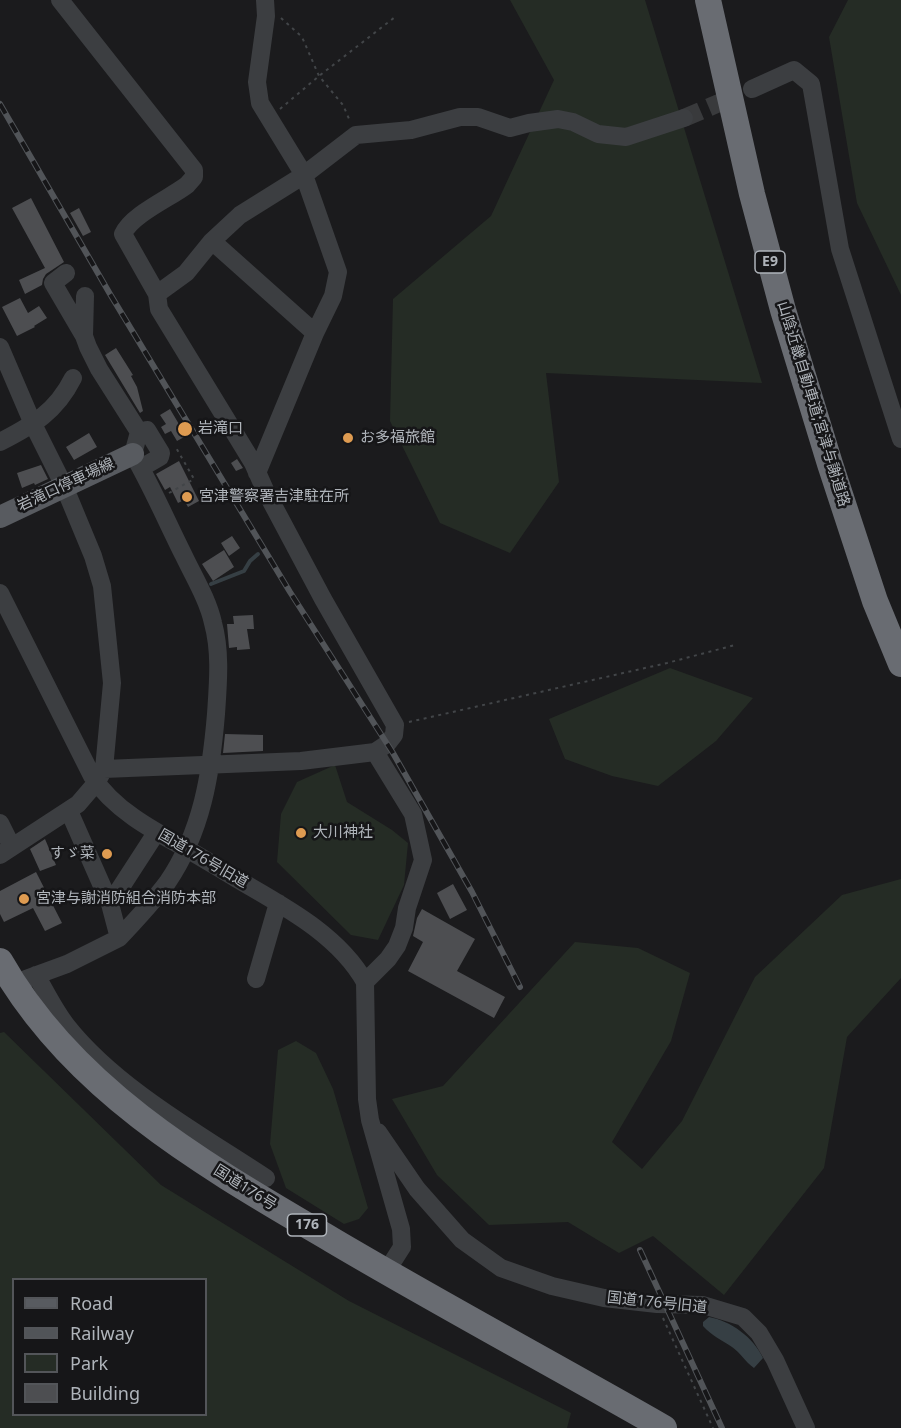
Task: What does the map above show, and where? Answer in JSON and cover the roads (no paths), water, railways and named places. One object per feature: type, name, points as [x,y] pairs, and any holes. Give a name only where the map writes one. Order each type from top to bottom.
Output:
[{"type":"highway","name":"山陰近畿自動車道;宮津与謝道路","points":[[708,0],[752,194],[783,309],[875,601],[901,664]]},
{"type":"highway","points":[[849,519],[880,579],[901,633]]},
{"type":"highway","name":"国道176号","points":[[0,962],[25,980],[58,1041],[96,1069],[164,1136],[235,1183],[636,1421],[664,1428]]},
{"type":"main road","name":"岩滝口停車場線","points":[[0,517],[64,486],[137,461]]},
{"type":"street","points":[[60,0],[194,170],[194,177],[187,185],[134,220],[125,228],[123,234],[157,294],[159,309],[235,433],[323,599],[395,725],[394,735],[387,744],[375,752],[301,762],[211,765],[100,776]]},
{"type":"street","points":[[257,473],[315,333],[333,296],[338,272],[304,175],[260,103],[257,82],[266,16],[265,4]]},
{"type":"street","points":[[752,89],[794,70],[811,84],[840,249],[901,439]]},
{"type":"street","points":[[157,294],[186,273],[212,241],[240,215],[304,175],[356,135],[411,130],[460,117],[478,117],[510,128],[558,119],[573,122],[598,134],[626,137],[684,118]]},
{"type":"street","points":[[212,241],[315,333]]},
{"type":"street","points":[[25,980],[66,964],[119,938],[149,906],[168,881],[186,849],[203,804],[211,765],[218,665],[213,621],[137,461],[139,432],[99,369],[84,336],[53,283],[66,273]]},
{"type":"street","points":[[84,336],[86,296]]},
{"type":"street","points":[[0,347],[33,424],[64,486],[93,556],[102,586],[112,683],[100,776],[89,794],[69,811],[6,851],[0,823]]},
{"type":"street","points":[[0,442],[33,424],[56,405],[73,378]]},
{"type":"street","points":[[137,461],[160,457],[161,453],[147,430],[143,429],[139,432]]},
{"type":"street","name":"国道176号旧道","points":[[0,593],[100,776],[109,797],[156,833],[278,903],[323,933],[358,969],[365,982],[367,1099],[370,1120],[400,1229],[402,1247],[386,1272]]},
{"type":"street","points":[[365,982],[388,959],[397,946],[404,927],[406,908],[423,860],[413,814],[375,752]]},
{"type":"street","points":[[69,811],[110,904],[119,938]]},
{"type":"street","points":[[110,904],[156,833]]},
{"type":"street","points":[[256,979],[278,903]]},
{"type":"street","points":[[96,1069],[119,1078],[266,1178]]},
{"type":"street","name":"国道176号旧道","points":[[370,1120],[417,1189],[462,1240],[501,1268],[552,1286],[594,1296],[657,1304],[703,1305],[743,1317],[759,1333],[775,1360],[806,1428]]},
{"type":"waterway","points":[[211,584],[244,571],[258,554]]},
{"type":"tunnel","points":[[684,118],[740,94]]},
{"type":"railway","points":[[0,104],[110,294],[290,592],[393,753],[472,892],[520,987]]},
{"type":"railway","points":[[640,1250],[722,1428]]},
{"type":"place","name":"岩滝口","points":[[185,429]]},
{"type":"place","name":"お多福旅館","points":[[348,438]]},
{"type":"place","name":"宮津警察署吉津駐在所","points":[[187,497]]},
{"type":"place","name":"大川神社","points":[[301,833]]},
{"type":"place","name":"すゞ菜","points":[[107,854]]},
{"type":"place","name":"宮津与謝消防組合消防本部","points":[[24,899]]}]
